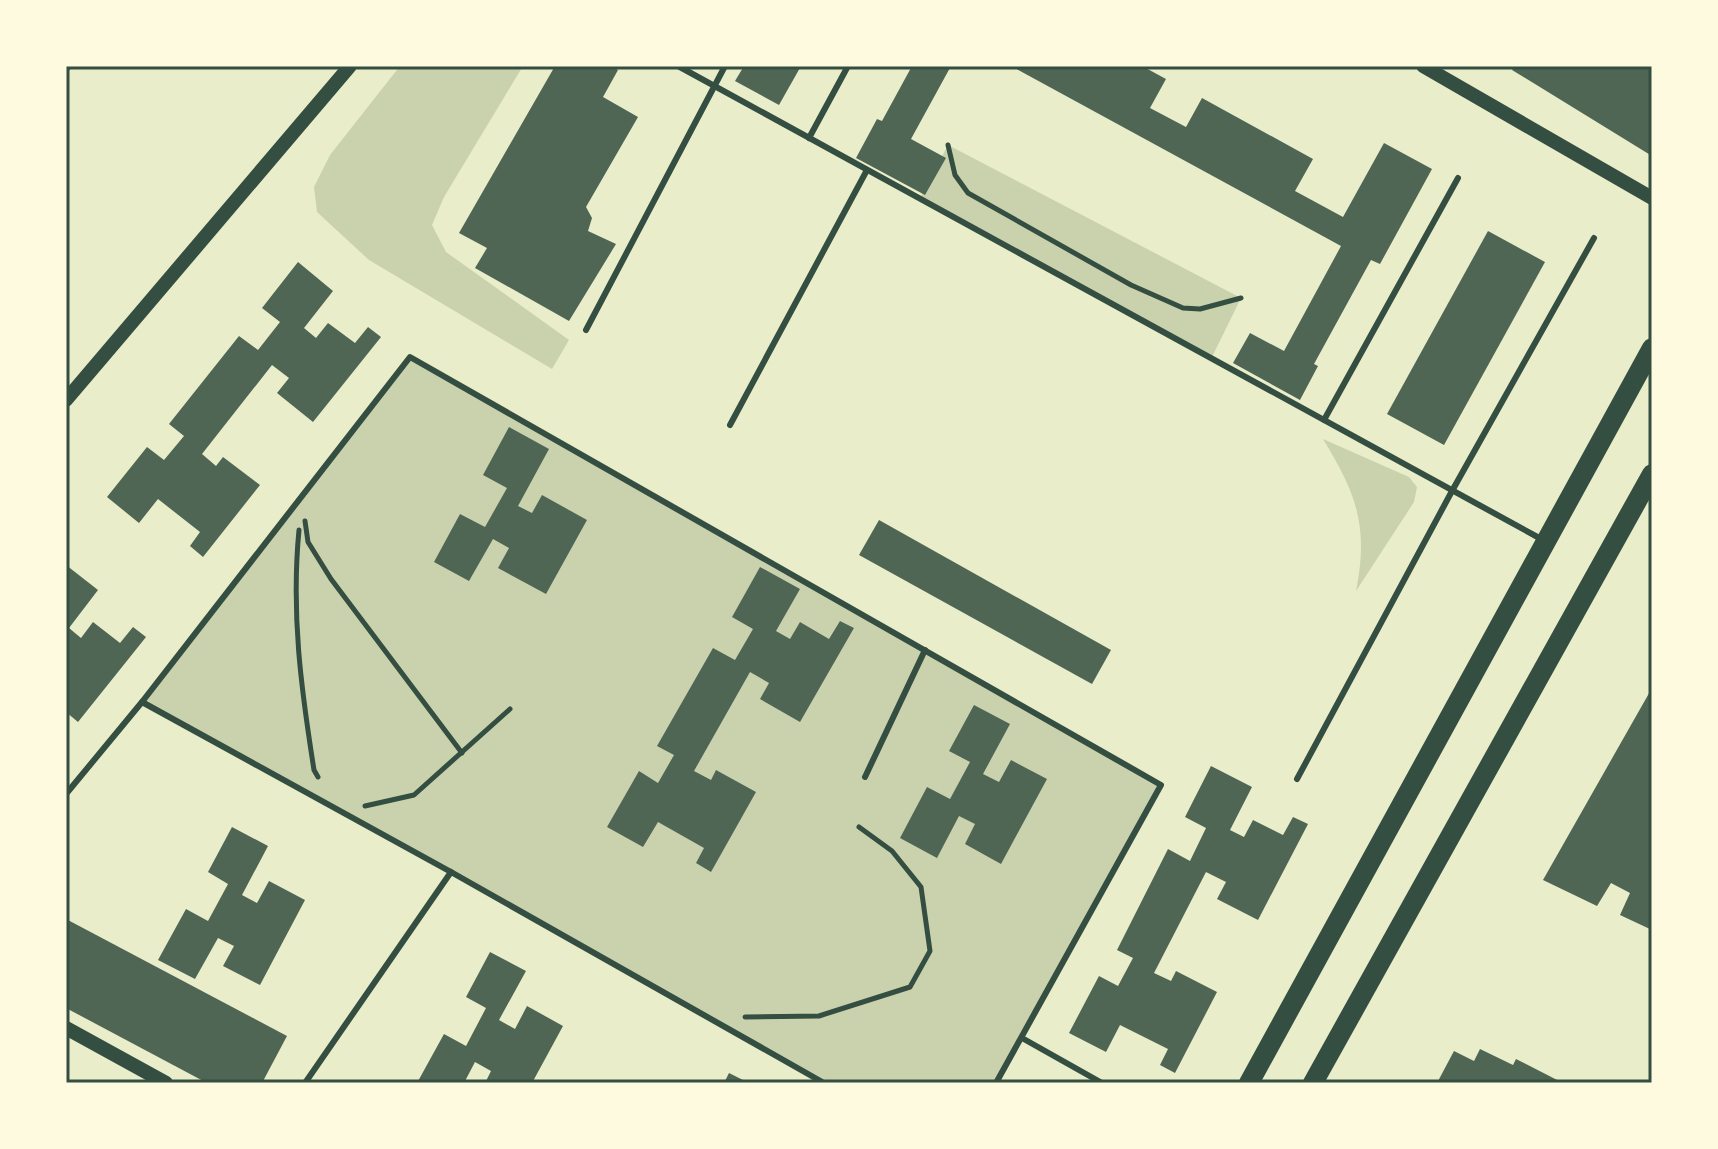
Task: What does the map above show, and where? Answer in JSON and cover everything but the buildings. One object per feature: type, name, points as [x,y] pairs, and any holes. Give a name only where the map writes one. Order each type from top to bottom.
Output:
[{"type":"main road","points":[[1249,1083],[1652,348]]},
{"type":"main road","points":[[1313,1083],[1652,474]]},
{"type":"street","points":[[66,400],[350,66]]},
{"type":"street","points":[[1423,66],[1652,198]]},
{"type":"street","points":[[66,1028],[166,1083]]},
{"type":"lane","points":[[678,66],[1546,542]]},
{"type":"lane","points":[[586,330],[725,66]]},
{"type":"lane","points":[[809,138],[848,66]]},
{"type":"lane","points":[[730,425],[867,170]]},
{"type":"lane","points":[[1324,420],[1458,178]]},
{"type":"lane","points":[[1297,779],[1452,491],[1594,238]]},
{"type":"lane","points":[[66,794],[142,702],[410,357],[1161,785],[996,1083]]},
{"type":"lane","points":[[865,777],[925,650]]},
{"type":"lane","points":[[142,702],[824,1083]]},
{"type":"lane","points":[[305,1083],[451,872]]},
{"type":"lane","points":[[1022,1038],[1102,1083]]},
{"type":"path","points":[[948,145],[955,175],[968,193],[1131,285],[1183,308],[1200,309],[1241,298]]},
{"type":"path","points":[[302,496],[308,542],[331,579],[462,753]]},
{"type":"path","points":[[302,496],[295,567],[297,648],[314,770],[332,806],[372,806],[414,795],[510,709]]},
{"type":"path","points":[[714,1021],[731,1017],[819,1016],[910,987],[930,951],[921,887],[892,851],[859,827]]},
{"type":"green space","points":[[400,66],[523,66],[444,197],[432,225],[446,252],[569,340],[552,369],[369,260],[317,212],[314,187],[330,155]]},
{"type":"green space","points":[[948,145],[1241,298],[1211,359],[919,200]]},
{"type":"green space","points":[[410,357],[1161,785],[996,1083],[824,1083],[142,702]]},
{"type":"green space","points":[[1323,439],[1409,477],[1417,487],[1414,502],[1356,591],[1361,547],[1357,511],[1344,476]]},
{"type":"railway","points":[[66,70],[69,66]]}]
